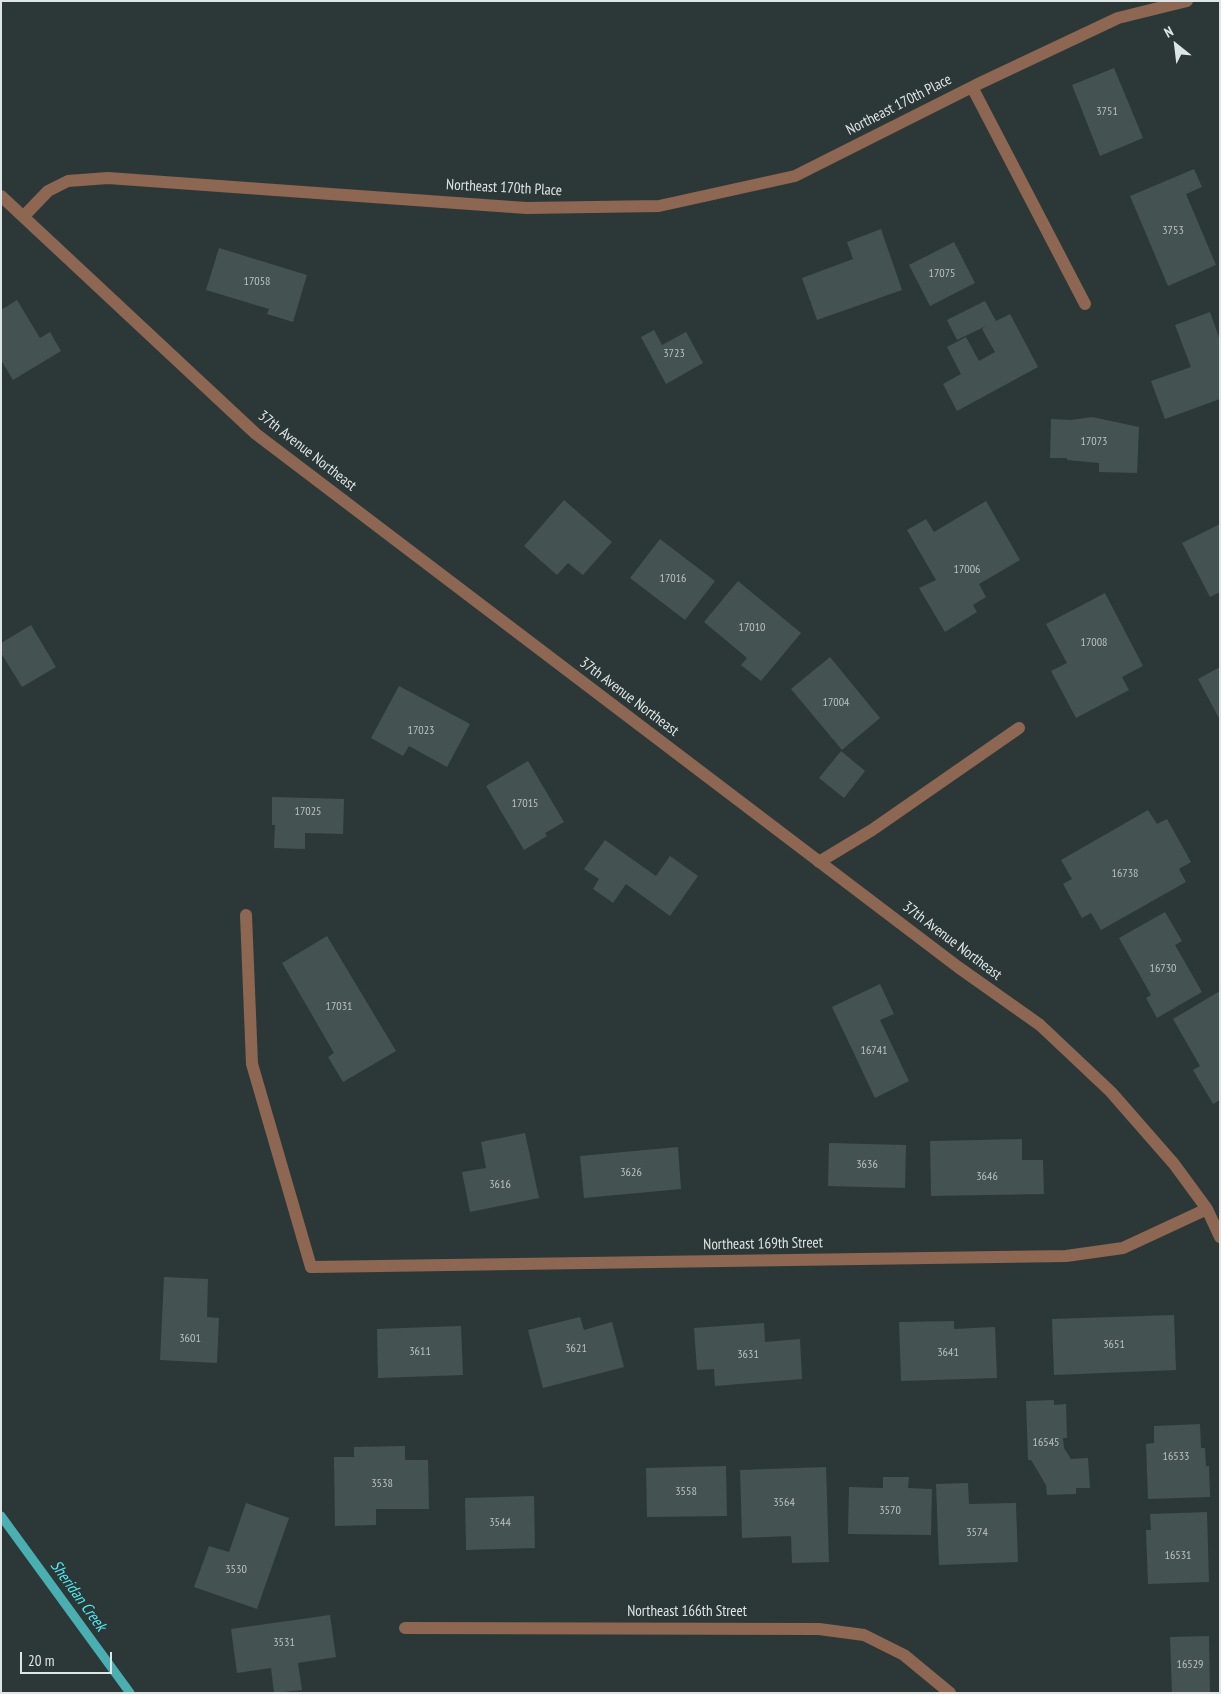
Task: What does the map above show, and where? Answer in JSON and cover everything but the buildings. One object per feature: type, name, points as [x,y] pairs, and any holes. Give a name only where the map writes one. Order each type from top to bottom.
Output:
[{"type":"street","name":"Northeast 170th Place","points":[[24,216],[48,191],[68,181],[108,178],[526,208],[659,206],[795,176],[972,87],[1118,18],[1187,1]]},
{"type":"street","name":"Northeast 170th Place","points":[[972,87],[1085,304]]},
{"type":"street","name":"37th Avenue Northeast","points":[[1,196],[256,434],[958,967],[1040,1025],[1111,1092],[1174,1164],[1207,1209],[1220,1237]]},
{"type":"street","points":[[819,862],[872,830],[1019,728]]},
{"type":"street","name":"Northeast 169th Street","points":[[246,915],[252,1064],[311,1267],[1066,1256],[1123,1248],[1207,1209]]},
{"type":"street","name":"Northeast 166th Street","points":[[405,1628],[819,1629],[864,1635],[904,1655],[950,1693]]},
{"type":"waterway","name":"Sheridan Creek","points":[[1,1516],[130,1693]]}]
